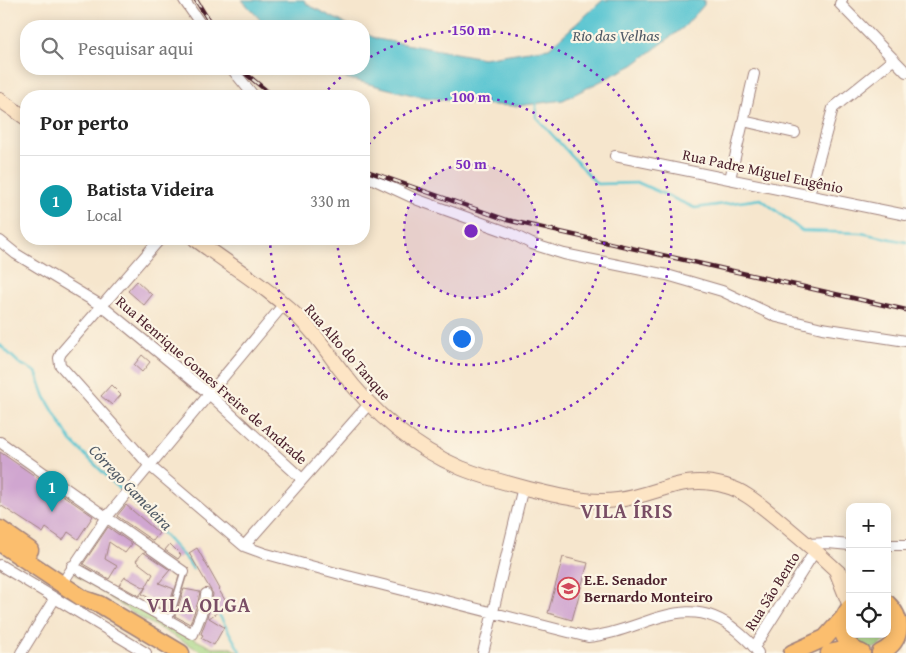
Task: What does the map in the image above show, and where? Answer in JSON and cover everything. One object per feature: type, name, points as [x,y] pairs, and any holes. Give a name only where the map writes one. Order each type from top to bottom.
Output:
[{"type":"highway","points":[[0,529],[70,571],[99,604]]},
{"type":"highway","points":[[0,543],[84,599],[99,604],[175,652]]},
{"type":"highway","points":[[891,604],[906,602]]},
{"type":"highway","points":[[880,653],[890,646],[902,629],[891,608]]},
{"type":"highway","points":[[792,653],[826,638],[846,613]]},
{"type":"highway","points":[[846,616],[842,629],[845,639],[857,651]]},
{"type":"highway","points":[[829,653],[857,651]]},
{"type":"main road","points":[[2,105],[20,115]]},
{"type":"main road","name":"Rua Alto do Tanque","points":[[202,245],[284,304],[321,341],[340,370],[369,404],[394,427],[423,448],[459,467],[482,476],[562,497],[587,501],[617,500],[690,481],[708,481],[728,486],[754,499],[846,579]]},
{"type":"main road","name":"Rua Alto do Tanque","points":[[837,572],[846,603]]},
{"type":"street","points":[[184,0],[198,20]]},
{"type":"street","points":[[841,2],[906,72]]},
{"type":"street","points":[[809,196],[833,108],[894,59]]},
{"type":"street","points":[[730,179],[754,74]]},
{"type":"street","points":[[237,75],[249,90]]},
{"type":"street","points":[[743,121],[795,133]]},
{"type":"street","name":"Rua Padre Miguel Eugênio","points":[[615,156],[906,215]]},
{"type":"street","points":[[370,178],[418,200],[510,233],[532,244],[564,254],[667,275],[722,291],[777,317],[822,328],[906,341]]},
{"type":"street","name":"Rua Henrique Gomes Freire de Andrade","points":[[0,241],[16,254],[102,306],[208,393],[302,479]]},
{"type":"street","points":[[155,245],[61,353],[59,358],[60,365],[150,466],[244,546],[340,574],[588,637],[606,635],[671,614],[692,611],[709,614],[730,625],[756,650]]},
{"type":"street","points":[[206,594],[205,604],[193,634],[70,571],[107,517],[208,393],[284,304]]},
{"type":"street","points":[[244,546],[369,404]]},
{"type":"street","points":[[0,442],[184,572]]},
{"type":"street","points":[[482,653],[524,487]]},
{"type":"street","name":"Rua São Bento","points":[[756,650],[811,547],[828,543],[846,545]]},
{"type":"street","points":[[891,545],[906,544]]},
{"type":"street","points":[[0,564],[146,653]]},
{"type":"street","points":[[21,653],[55,598]]},
{"type":"lane","points":[[169,621],[184,572]]},
{"type":"green space","points":[[75,574],[82,576],[192,638],[213,648],[231,648],[239,653],[204,653],[139,617]]},
{"type":"green space","points":[[854,638],[889,638],[874,648],[865,647]]},
{"type":"water","points":[[242,0],[304,0],[308,5],[338,20],[260,20]]},
{"type":"water","name":"Rio das Velhas","points":[[603,0],[704,0],[704,5],[684,27],[633,65],[563,100],[517,106],[477,104],[417,96],[333,75],[370,75],[370,36],[377,39],[483,58],[549,48]]},
{"type":"building","points":[[137,281],[152,295],[144,305],[128,291]]},
{"type":"building","points":[[142,355],[150,362],[142,372],[134,365]]},
{"type":"building","points":[[111,385],[121,395],[112,405],[101,396]]},
{"type":"building","points":[[0,452],[93,516],[78,539],[68,532],[63,540],[46,528],[43,533],[0,505]]},
{"type":"building","points":[[126,505],[159,533],[153,541],[117,516]]},
{"type":"building","points":[[108,527],[132,544],[125,553],[109,542],[105,559],[117,566],[109,579],[83,564]]},
{"type":"building","points":[[170,544],[181,555],[178,559],[165,550]]},
{"type":"building","points":[[197,548],[228,605],[209,618],[224,627],[214,645],[201,638],[213,594],[189,553]]},
{"type":"building","points":[[143,552],[170,570],[159,583],[174,589],[167,612],[153,604],[154,601],[142,594],[153,574],[136,561]]},
{"type":"building","name":"E.E. Senador Bernardo Monteiro","points":[[563,557],[588,563],[572,620],[548,613]]},
{"type":"building","points":[[125,577],[145,588],[139,596],[119,585]]},
{"type":"building","points":[[184,589],[200,592],[190,624],[175,616]]},
{"type":"waterway","points":[[536,101],[536,117],[597,184],[639,183],[695,208],[761,199],[802,231],[861,233],[906,242]]},
{"type":"waterway","name":"Córrego Gameleira","points":[[0,345],[19,363],[36,372],[45,397],[71,441],[123,492]]},
{"type":"waterway","name":"Córrego Gameleira","points":[[129,497],[188,561],[193,569]]},
{"type":"waterway","name":"Córrego Gameleira","points":[[217,611],[241,653]]},
{"type":"railway","points":[[196,0],[208,20]]},
{"type":"railway","points":[[247,75],[266,90]]},
{"type":"railway","points":[[370,172],[507,220],[906,310]]},
{"type":"place","name":"Batista Videira","points":[[52,512]]},
{"type":"place","name":"E.E. Senador Bernardo Monteiro","points":[[568,588]]},
{"type":"district","name":"VILA ÍRIS","points":[[627,510]]},
{"type":"district","name":"VILA OLGA","points":[[199,604]]}]
